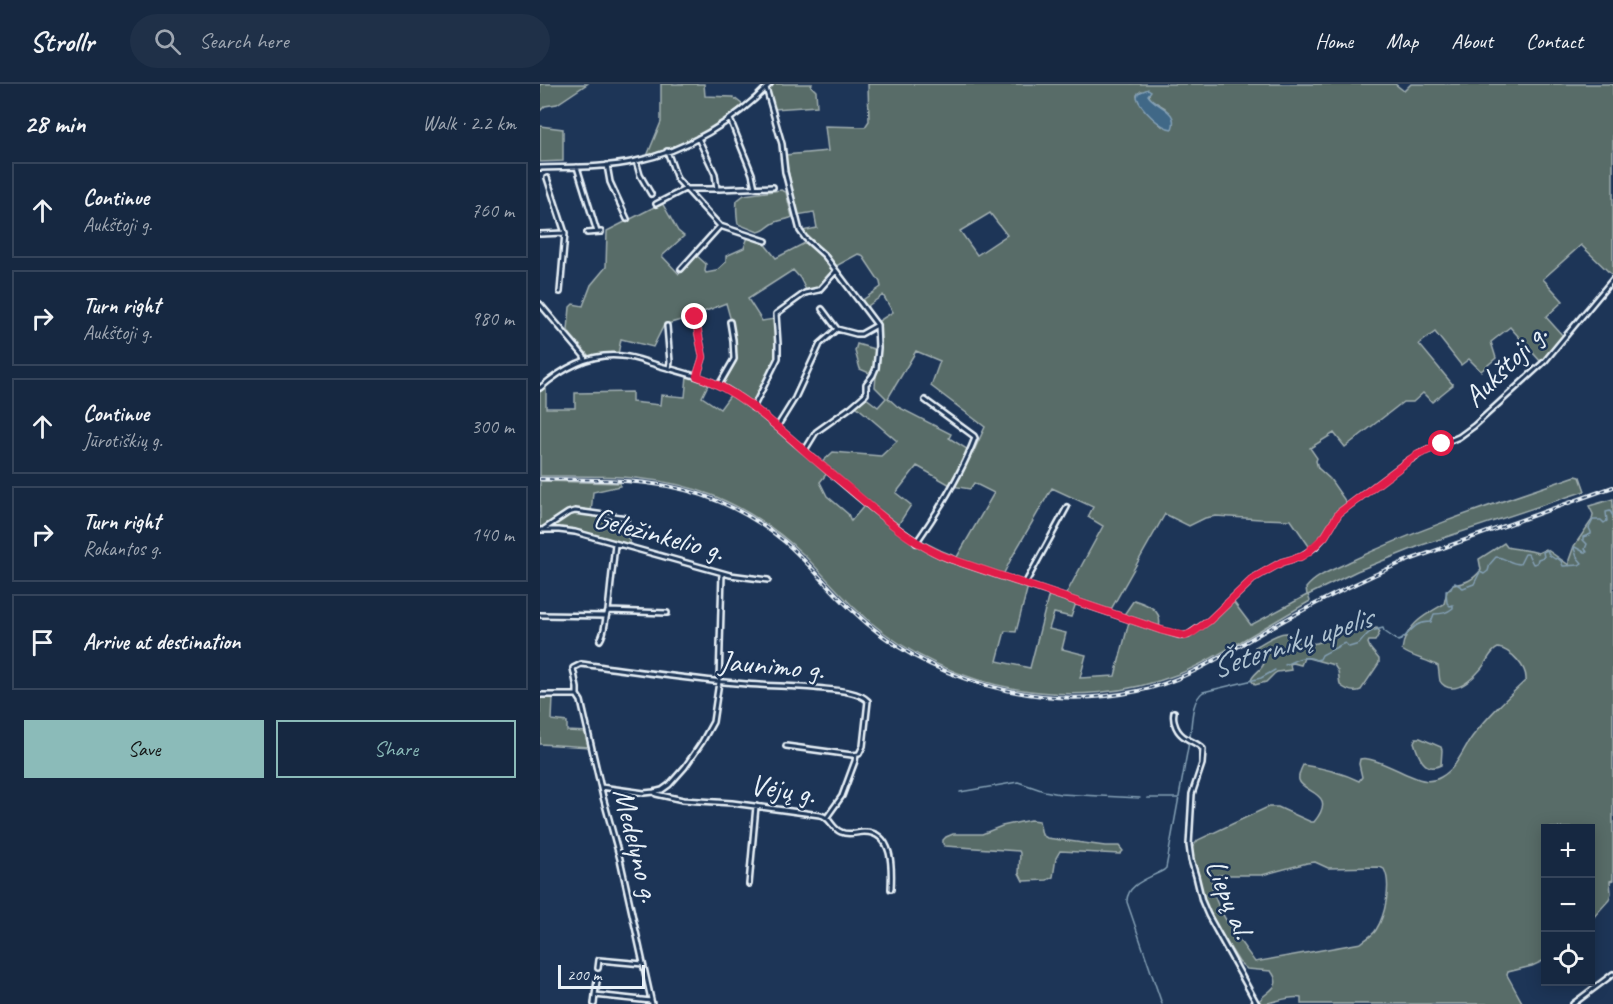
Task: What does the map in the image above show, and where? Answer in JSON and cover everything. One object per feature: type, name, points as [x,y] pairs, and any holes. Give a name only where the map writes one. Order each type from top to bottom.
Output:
[{"type":"street","points":[[540,168],[607,165],[636,161],[667,152],[698,138],[730,118],[770,84]]},
{"type":"street","points":[[766,88],[782,144],[786,186],[802,235],[825,256],[877,326],[876,368],[866,384],[866,394],[816,432],[804,451]]},
{"type":"street","points":[[730,118],[752,174],[755,188]]},
{"type":"street","points":[[698,138],[715,174],[718,189]]},
{"type":"street","points":[[667,152],[674,174],[720,226],[766,241]]},
{"type":"street","points":[[636,161],[640,175],[651,194]]},
{"type":"street","points":[[607,165],[610,182],[627,219]]},
{"type":"street","points":[[577,166],[599,232],[587,232]]},
{"type":"street","points":[[547,178],[565,233],[560,292]]},
{"type":"street","points":[[656,204],[686,189],[772,187]]},
{"type":"street","points":[[681,269],[720,226]]},
{"type":"street","points":[[540,234],[565,233]]},
{"type":"street","points":[[753,408],[778,358],[776,314],[805,293],[819,290],[837,271]]},
{"type":"street","name":"Aukštoji g.","points":[[540,388],[562,371],[585,360],[610,356],[624,356],[697,376],[719,385],[777,426],[876,512],[916,543],[941,555],[1182,636],[1192,633],[1210,620],[1254,578],[1282,562],[1300,557],[1315,547],[1325,536],[1339,513],[1408,461],[1459,436],[1474,426],[1545,361],[1613,279]]},
{"type":"street","points":[[540,304],[577,347],[585,360]]},
{"type":"street","points":[[822,309],[837,329],[861,334],[877,326]]},
{"type":"street","points":[[695,317],[703,357],[697,376]]},
{"type":"street","points":[[719,385],[734,359],[730,322]]},
{"type":"street","points":[[667,326],[669,369]]},
{"type":"street","points":[[777,426],[795,398],[819,344],[837,329]]},
{"type":"street","points":[[916,543],[967,459],[975,438],[925,400]]},
{"type":"street","points":[[1025,584],[1067,507]]},
{"type":"street","points":[[541,530],[575,511],[627,518]]},
{"type":"street","name":"Geležinkelio g.","points":[[541,530],[575,532],[730,575],[768,580]]},
{"type":"street","points":[[600,640],[604,634],[608,611],[615,544]]},
{"type":"street","points":[[654,792],[669,785],[685,767],[713,722],[719,682],[722,573]]},
{"type":"street","points":[[608,611],[667,613]]},
{"type":"street","points":[[540,615],[606,616]]},
{"type":"street","name":"Jaunimo g.","points":[[578,696],[573,668],[581,664],[719,682],[848,692],[865,697],[868,701],[863,746],[856,755]]},
{"type":"street","points":[[540,695],[578,696]]},
{"type":"street","name":"Medelyno g.","points":[[578,696],[620,859],[652,1002]]},
{"type":"street","name":"Liepų al.","points":[[1174,712],[1173,719],[1178,729],[1186,738],[1199,744],[1204,753],[1191,794],[1189,845],[1202,901],[1257,1004]]},
{"type":"street","points":[[786,746],[856,755],[842,796],[827,817]]},
{"type":"street","name":"Vėjų g.","points":[[601,787],[644,793],[654,792],[660,796],[683,800],[732,802],[820,814],[827,817],[840,832],[850,834],[867,832],[882,840],[891,858],[891,889]]},
{"type":"street","points":[[749,884],[756,806]]},
{"type":"street","points":[[598,968],[599,960],[643,964]]},
{"type":"street","points":[[1573,1004],[1613,974]]},
{"type":"street","points":[[594,1004],[597,981]]},
{"type":"street","points":[[595,995],[652,1002]]},
{"type":"green space","points":[[540,84],[587,84],[557,104],[545,106],[540,111]]},
{"type":"green space","points":[[661,84],[704,84],[705,96],[733,97],[743,105],[697,135],[647,156],[661,122]]},
{"type":"green space","points":[[771,84],[812,84],[811,86],[816,91],[817,106],[774,109],[768,87]]},
{"type":"green space","points":[[868,84],[1395,84],[1404,91],[1411,84],[1613,84],[1613,276],[1581,245],[1543,279],[1563,301],[1546,317],[1563,336],[1541,362],[1510,327],[1491,342],[1496,358],[1481,371],[1469,359],[1461,365],[1435,332],[1419,344],[1453,385],[1432,402],[1423,393],[1413,402],[1403,402],[1345,447],[1334,433],[1310,448],[1317,458],[1318,468],[1330,479],[1348,505],[1311,549],[1291,520],[1216,516],[1205,518],[1189,526],[1165,514],[1110,611],[1065,596],[1103,526],[1088,517],[1093,507],[1052,488],[1003,575],[923,545],[884,515],[821,463],[833,452],[881,456],[897,441],[856,406],[866,398],[878,407],[886,398],[875,387],[876,376],[860,369],[855,351],[857,344],[874,349],[876,333],[874,324],[893,312],[883,295],[865,308],[860,302],[881,287],[862,255],[858,254],[836,266],[819,288],[806,290],[793,270],[748,299],[762,321],[774,319],[777,344],[776,360],[753,405],[723,385],[736,362],[736,339],[726,303],[664,325],[653,347],[621,339],[618,354],[590,357],[568,330],[570,307],[573,304],[583,306],[591,285],[606,267],[607,231],[662,203],[678,231],[684,236],[662,256],[679,274],[697,256],[706,264],[706,273],[716,271],[726,262],[726,256],[744,248],[748,237],[762,241],[776,258],[809,241],[802,231],[817,228],[814,212],[797,215],[785,155],[828,151],[825,126],[865,127],[869,121]],"holes":[[[1141,91],[1149,94],[1150,99],[1165,108],[1162,126],[1152,117],[1137,95]],[[990,213],[1007,235],[977,255],[960,231]],[[916,351],[940,361],[931,386],[985,427],[973,453],[949,438],[951,434],[898,407],[888,398]],[[917,466],[952,486],[970,489],[974,483],[994,493],[957,557],[926,543],[898,525],[911,505],[896,493]]]},
{"type":"green space","points":[[540,126],[563,129],[563,161],[540,162]]},
{"type":"green space","points":[[781,190],[786,192],[792,217],[776,222],[758,232],[738,224],[737,201],[744,195]]},
{"type":"green space","points":[[687,376],[709,383],[702,397],[720,409],[731,394],[776,427],[828,472],[820,482],[827,496],[848,514],[851,521],[865,505],[911,540],[938,556],[1028,586],[1016,632],[1005,631],[997,661],[1030,668],[1049,594],[1076,603],[1071,617],[1054,613],[1049,629],[1066,633],[1062,649],[1086,655],[1080,678],[1115,676],[1129,622],[1181,637],[1188,636],[1208,623],[1232,600],[1251,625],[1307,595],[1306,588],[1320,576],[1405,537],[1576,476],[1580,477],[1585,491],[1422,545],[1357,571],[1308,595],[1310,601],[1194,668],[1179,674],[1140,686],[1099,693],[1057,693],[1016,689],[976,679],[938,664],[901,645],[860,613],[784,537],[751,514],[714,496],[671,483],[628,477],[540,476],[540,390],[546,385],[546,408],[575,408],[575,393],[632,392],[632,402],[660,405],[661,395],[685,397]]},
{"type":"green space","points":[[540,481],[620,483],[620,486],[593,492],[591,513],[620,517],[631,546],[558,529],[540,529]]},
{"type":"green space","points":[[1613,499],[1613,880],[1610,881],[1609,900],[1595,916],[1595,824],[1541,824],[1541,962],[1508,972],[1507,975],[1523,1004],[1301,1004],[1301,998],[1297,997],[1262,1004],[1259,1001],[1275,985],[1275,977],[1271,971],[1247,969],[1239,962],[1208,912],[1191,849],[1198,840],[1268,807],[1278,807],[1314,822],[1323,805],[1321,799],[1299,780],[1303,765],[1332,771],[1359,781],[1362,777],[1360,759],[1365,758],[1423,780],[1434,780],[1447,773],[1472,737],[1526,680],[1526,675],[1517,660],[1508,652],[1498,648],[1492,652],[1471,679],[1460,686],[1448,687],[1440,681],[1438,666],[1402,650],[1407,634],[1417,622],[1444,604],[1447,591],[1453,585],[1469,580],[1481,570],[1479,559],[1504,543],[1507,547],[1538,553],[1546,549],[1569,565],[1574,546],[1592,520],[1593,514],[1589,506]],"holes":[[[1315,862],[1328,868],[1380,867],[1384,869],[1387,883],[1382,917],[1375,932],[1361,943],[1255,962],[1234,933],[1214,896],[1212,886],[1213,877],[1218,875],[1262,875]]]},
{"type":"green space","points":[[1134,600],[1154,609],[1159,617],[1159,628],[1123,616]]},
{"type":"green space","points":[[1341,627],[1365,630],[1377,628],[1380,632],[1375,641],[1368,643],[1379,659],[1379,663],[1361,690],[1350,690],[1340,685],[1338,671],[1334,665],[1308,658],[1304,658],[1301,665],[1290,664],[1291,670],[1277,672],[1266,682],[1255,685],[1251,680],[1264,663],[1255,647],[1282,633],[1294,635],[1309,643],[1317,643]]},
{"type":"green space","points":[[540,697],[553,697],[552,720],[567,722],[567,731],[587,732],[590,747],[540,744]]},
{"type":"green space","points":[[1416,738],[1441,747],[1441,765],[1430,767],[1423,762],[1414,742]]},
{"type":"green space","points":[[1030,820],[1039,821],[1042,835],[1047,838],[1119,846],[1123,851],[1120,854],[1060,851],[1056,858],[1053,877],[1047,880],[1023,881],[1019,873],[1019,851],[945,846],[943,844],[946,837],[953,834],[982,834],[1002,826]]},
{"type":"water","points":[[1148,89],[1151,91],[1148,95],[1151,99],[1173,117],[1172,129],[1156,121],[1139,101],[1138,93]]},
{"type":"waterway","name":"Šeternikų upelis","points":[[1285,665],[1304,658],[1320,659],[1322,655],[1345,643],[1349,647],[1359,644],[1369,633],[1383,628],[1398,641],[1401,640],[1417,625],[1431,622],[1434,614],[1444,613],[1453,608],[1453,605],[1450,606],[1447,603],[1446,591],[1451,589],[1455,583],[1463,588],[1474,584],[1480,572],[1484,574],[1488,571],[1496,557],[1520,564],[1525,554],[1528,554],[1533,564],[1544,557],[1543,552],[1547,550],[1549,555],[1561,561],[1563,566],[1579,565],[1582,563],[1574,548],[1587,552],[1585,549],[1587,544],[1583,537],[1591,534],[1589,528],[1593,520],[1601,520],[1604,523],[1607,521],[1606,512],[1610,511],[1613,516]]},
{"type":"waterway","name":"Šeternikų upelis","points":[[1190,737],[1194,707],[1203,692],[1261,678],[1275,670]]},
{"type":"waterway","name":"Šeternikų upelis","points":[[1162,1004],[1127,902],[1130,891],[1135,886],[1166,868],[1189,742]]},
{"type":"waterway","points":[[960,792],[1018,782],[1060,794],[1140,798]]},
{"type":"waterway","points":[[1147,798],[1179,798]]},
{"type":"railway","points":[[540,479],[609,480],[654,484],[676,488],[720,502],[778,536],[853,611],[882,635],[914,656],[949,673],[986,685],[1024,693],[1062,697],[1100,696],[1138,691],[1174,680],[1191,673],[1320,602],[1401,563],[1613,487]]},
{"type":"route","points":[[695,317],[703,357],[697,376],[726,389],[764,416],[867,504],[921,546],[951,559],[1182,636],[1192,633],[1210,620],[1254,578],[1282,562],[1307,553],[1325,536],[1339,513],[1415,456],[1442,444]]}]
